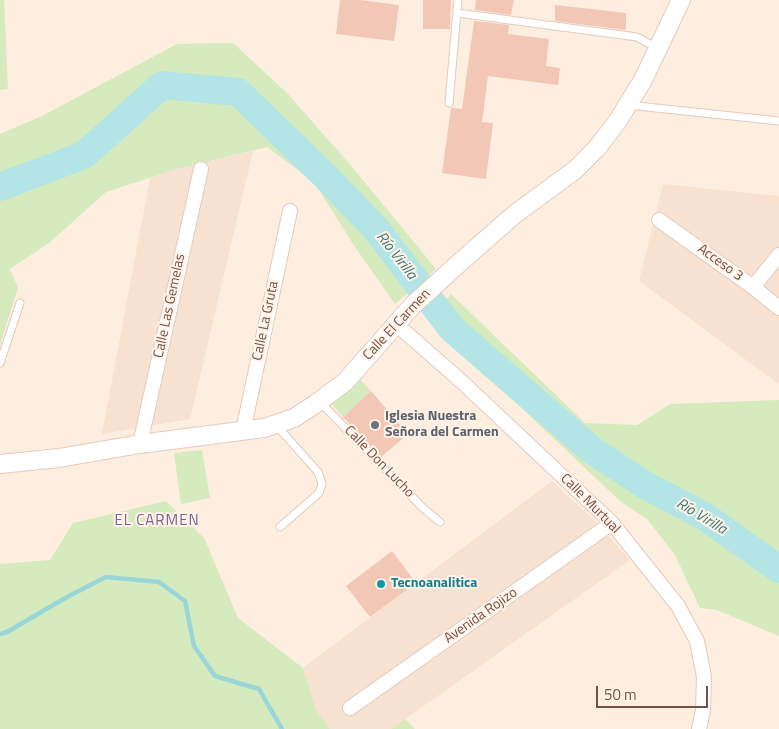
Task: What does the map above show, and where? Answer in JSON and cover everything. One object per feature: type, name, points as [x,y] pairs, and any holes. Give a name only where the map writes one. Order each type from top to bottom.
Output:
[{"type":"street","name":"Calle El Carmen","points":[[0,464],[59,458],[140,444],[243,431],[294,418],[320,401],[345,382],[413,304],[515,214],[575,170],[597,148],[628,105],[643,80],[681,0]]},
{"type":"street","name":"Calle Las Gemelas","points":[[140,444],[201,169]]},
{"type":"street","name":"Calle La Gruta","points":[[243,431],[290,211]]},
{"type":"street","name":"Acceso 3","points":[[659,220],[753,287],[779,308]]},
{"type":"street","points":[[753,287],[779,255]]},
{"type":"street","name":"Calle Murtual","points":[[396,324],[461,381],[612,524],[678,606],[697,641],[704,676],[703,710],[699,729]]},
{"type":"street","name":"Avenida Rojizo","points":[[350,708],[612,524]]},
{"type":"lane","points":[[449,102],[458,0]]},
{"type":"lane","points":[[457,13],[637,37],[658,48]]},
{"type":"lane","points":[[628,105],[779,121]]},
{"type":"lane","points":[[0,363],[20,303]]},
{"type":"lane","name":"Calle Don Lucho","points":[[320,401],[423,508],[440,522]]},
{"type":"lane","points":[[274,424],[318,472],[322,484],[319,493],[280,527]]},
{"type":"shaded area","points":[[253,151],[190,419],[102,434],[150,178],[177,169]]},
{"type":"shaded area","points":[[663,184],[779,196],[779,384],[639,281]]},
{"type":"shaded area","points":[[552,481],[596,522],[630,560],[391,729],[330,729],[316,710],[303,668]]},
{"type":"green space","points":[[0,0],[4,0],[8,89],[0,90]]},
{"type":"green space","points":[[233,43],[287,93],[353,168],[436,269],[395,304],[355,247],[314,182],[267,147],[177,169],[106,192],[49,243],[10,269],[18,288],[0,345],[0,134],[42,116],[177,44]]},
{"type":"green space","points":[[451,294],[585,423],[637,425],[670,404],[779,400],[779,636],[717,610],[700,608],[675,555],[647,519],[621,502],[428,320]]},
{"type":"green space","points":[[358,377],[371,391],[343,417],[330,402]]},
{"type":"green space","points":[[202,450],[210,498],[181,504],[174,453]]},
{"type":"green space","points":[[166,501],[204,538],[238,618],[303,668],[316,710],[330,729],[0,729],[0,564],[50,560],[73,523]]},
{"type":"green space","points":[[405,719],[415,729],[391,729]]},
{"type":"building","points":[[340,0],[360,0],[399,5],[394,41],[336,34]]},
{"type":"building","points":[[423,0],[451,0],[450,29],[423,29]]},
{"type":"building","points":[[476,0],[514,0],[511,15],[475,10]]},
{"type":"building","points":[[555,5],[626,13],[626,30],[555,21]]},
{"type":"building","points":[[474,21],[509,25],[508,34],[549,39],[546,66],[560,68],[558,85],[488,76],[482,122],[493,123],[486,179],[442,173],[451,108],[462,109]]},
{"type":"building","name":"Iglesia Nuestra Señora del Carmen","points":[[371,391],[408,434],[381,457],[343,417]]},
{"type":"building","name":"Tecnoanalitica","points":[[392,551],[416,583],[370,617],[346,586]]},
{"type":"waterway","name":"Río Virilla","points":[[0,187],[84,155],[162,85],[238,92],[325,176],[376,229],[452,329],[593,451],[645,485],[704,516],[779,569]]},
{"type":"waterway","points":[[0,634],[7,632],[106,577],[159,582],[185,601],[194,646],[215,676],[259,689],[282,729]]},
{"type":"place","name":"Iglesia Nuestra Señora del Carmen","points":[[375,425]]},
{"type":"place","name":"Tecnoanalitica","points":[[381,584]]},
{"type":"district","name":"EL CARMEN","points":[[157,521]]}]
